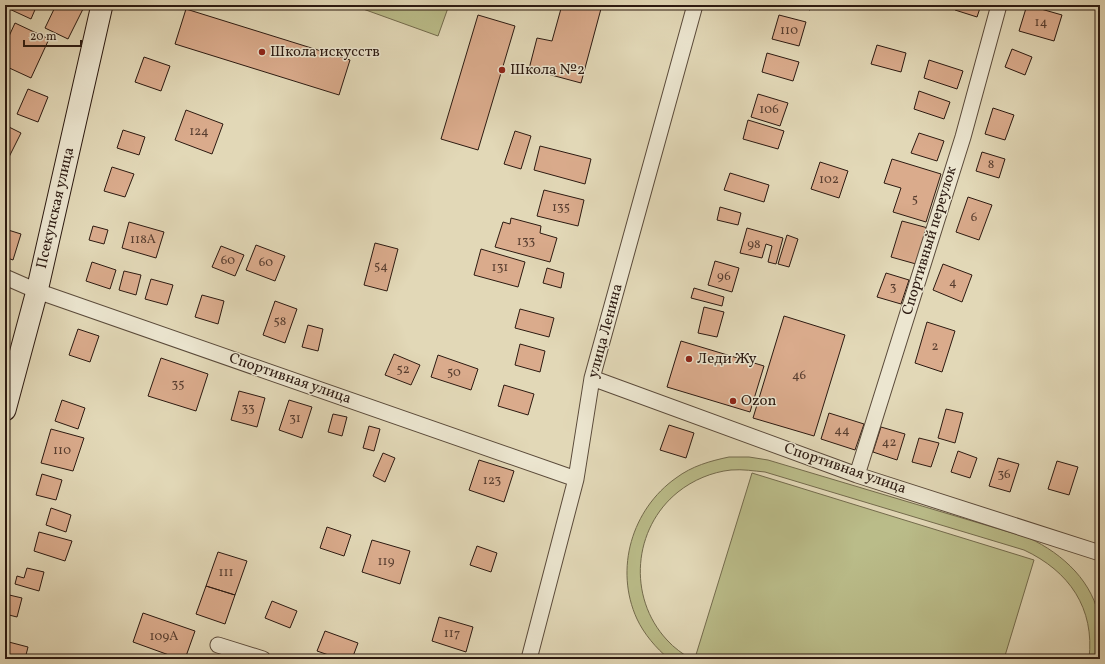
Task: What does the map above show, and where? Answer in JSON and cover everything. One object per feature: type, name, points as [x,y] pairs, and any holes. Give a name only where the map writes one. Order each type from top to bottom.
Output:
[{"type":"street","name":"Псекупская улица","points":[[5,410],[37,291],[102,5]]},
{"type":"street","name":"улица Ленина","points":[[529,659],[576,479],[592,378],[695,5]]},
{"type":"street","name":"Спортивный переулок","points":[[857,475],[962,137],[999,5]]},
{"type":"street","name":"Спортивная улица","points":[[5,277],[37,291],[576,479]]},
{"type":"street","name":"Спортивная улица","points":[[592,378],[857,475],[1100,552]]},
{"type":"street","points":[[218,645],[262,659]]},
{"type":"green space","points":[[352,5],[449,5],[438,36]]},
{"type":"green space","points":[[729,457],[749,457],[768,460],[1029,538],[1042,545],[1054,552],[1075,571],[1091,594],[1097,608],[1100,622],[1100,659],[1089,659],[1090,641],[1088,623],[1076,593],[1066,580],[1054,569],[1024,550],[765,472],[731,470],[703,477],[678,492],[663,507],[652,524],[644,543],[641,563],[641,584],[646,604],[654,623],[667,640],[691,659],[669,659],[643,630],[630,600],[627,580],[631,541],[638,523],[648,506],[661,491],[676,478],[695,467]]},
{"type":"green space","points":[[752,473],[1034,560],[1004,659],[695,658]]},
{"type":"building","points":[[5,5],[37,5],[31,19],[5,7]]},
{"type":"building","points":[[56,5],[85,5],[68,39],[45,28]]},
{"type":"building","points":[[562,5],[602,5],[581,83],[529,69],[537,38],[552,41]]},
{"type":"building","points":[[795,5],[812,5],[810,10]]},
{"type":"building","points":[[956,5],[981,5],[977,17],[955,10]]},
{"type":"building","points":[[1027,5],[1062,15],[1054,41],[1019,31]]},
{"type":"building","name":"Школа искусств","points":[[186,9],[350,60],[339,95],[175,44]]},
{"type":"building","points":[[478,15],[515,26],[478,150],[441,139]]},
{"type":"building","points":[[779,15],[806,22],[799,46],[772,39]]},
{"type":"building","points":[[15,23],[49,39],[31,78],[5,66],[5,45]]},
{"type":"building","points":[[877,45],[906,53],[901,72],[871,64]]},
{"type":"building","points":[[1012,49],[1032,57],[1025,75],[1005,67]]},
{"type":"building","points":[[767,53],[799,62],[793,81],[762,72]]},
{"type":"building","points":[[144,57],[170,66],[161,91],[135,82]]},
{"type":"building","points":[[929,60],[963,71],[957,89],[924,78]]},
{"type":"building","points":[[28,89],[48,97],[38,122],[17,114]]},
{"type":"building","points":[[919,91],[950,102],[944,119],[914,109]]},
{"type":"building","points":[[758,94],[788,103],[780,126],[751,117]]},
{"type":"building","points":[[993,108],[1014,115],[1005,140],[985,134]]},
{"type":"building","points":[[186,110],[223,124],[212,154],[175,140]]},
{"type":"building","points":[[748,120],[784,131],[778,149],[743,139]]},
{"type":"building","points":[[5,125],[21,133],[6,163],[5,163]]},
{"type":"building","points":[[123,130],[145,137],[139,155],[117,148]]},
{"type":"building","points":[[515,131],[531,136],[521,169],[504,164]]},
{"type":"building","points":[[919,133],[944,141],[937,161],[911,153]]},
{"type":"building","points":[[540,146],[591,159],[585,184],[534,170]]},
{"type":"building","points":[[982,152],[1005,159],[999,178],[976,171]]},
{"type":"building","points":[[892,159],[941,174],[926,222],[893,212],[901,188],[884,183]]},
{"type":"building","points":[[820,162],[848,171],[839,198],[811,189]]},
{"type":"building","points":[[112,167],[134,174],[125,197],[104,191]]},
{"type":"building","points":[[730,173],[769,185],[764,202],[724,190]]},
{"type":"building","points":[[544,190],[584,200],[578,226],[537,216]]},
{"type":"building","points":[[968,197],[992,205],[979,240],[956,232]]},
{"type":"building","points":[[720,207],[741,213],[738,225],[717,220]]},
{"type":"building","points":[[511,218],[541,226],[540,233],[557,238],[550,262],[495,247],[503,222],[510,224]]},
{"type":"building","points":[[902,221],[928,228],[916,264],[891,257]]},
{"type":"building","points":[[129,222],[164,232],[156,258],[122,248]]},
{"type":"building","points":[[93,226],[108,230],[104,244],[89,240]]},
{"type":"building","points":[[747,228],[783,238],[776,264],[768,262],[772,246],[766,244],[762,258],[740,253]]},
{"type":"building","points":[[5,229],[21,234],[13,260],[5,257]]},
{"type":"building","points":[[787,235],[798,239],[789,267],[778,264]]},
{"type":"building","points":[[375,243],[398,249],[387,291],[364,285]]},
{"type":"building","points":[[256,245],[285,256],[275,281],[246,270]]},
{"type":"building","points":[[221,246],[244,255],[235,276],[212,267]]},
{"type":"building","points":[[481,249],[525,262],[518,287],[474,275]]},
{"type":"building","points":[[715,261],[739,268],[732,292],[708,285]]},
{"type":"building","points":[[92,262],[116,270],[110,289],[86,281]]},
{"type":"building","points":[[943,264],[972,275],[962,302],[933,290]]},
{"type":"building","points":[[547,268],[564,273],[561,288],[543,283]]},
{"type":"building","points":[[124,271],[141,275],[136,295],[119,290]]},
{"type":"building","points":[[886,273],[909,280],[901,304],[877,297]]},
{"type":"building","points":[[151,279],[173,285],[167,305],[145,299]]},
{"type":"building","points":[[694,288],[724,297],[722,306],[691,298]]},
{"type":"building","points":[[202,295],[224,301],[218,324],[195,317]]},
{"type":"building","points":[[5,296],[8,298],[5,309]]},
{"type":"building","points":[[275,301],[297,309],[285,343],[263,335]]},
{"type":"building","points":[[704,307],[724,312],[717,337],[698,333]]},
{"type":"building","points":[[520,309],[554,318],[549,337],[515,328]]},
{"type":"building","points":[[784,316],[845,335],[814,436],[753,418]]},
{"type":"building","points":[[927,322],[955,331],[942,372],[915,363]]},
{"type":"building","points":[[308,325],[323,329],[318,351],[302,347]]},
{"type":"building","points":[[78,329],[99,336],[90,362],[69,355]]},
{"type":"building","points":[[681,341],[764,366],[750,412],[667,387]]},
{"type":"building","points":[[520,344],[545,351],[540,372],[515,365]]},
{"type":"building","points":[[394,354],[420,365],[411,385],[385,375]]},
{"type":"building","points":[[438,355],[478,369],[471,390],[431,377]]},
{"type":"building","points":[[161,358],[208,374],[196,411],[148,396]]},
{"type":"building","points":[[504,385],[534,394],[528,415],[498,406]]},
{"type":"building","points":[[239,391],[265,398],[257,427],[231,420]]},
{"type":"building","points":[[62,400],[85,408],[78,429],[55,421]]},
{"type":"building","points":[[289,400],[312,407],[302,438],[279,430]]},
{"type":"building","points":[[946,409],[963,413],[955,443],[938,438]]},
{"type":"building","points":[[829,413],[864,424],[855,450],[821,439]]},
{"type":"building","points":[[333,414],[347,417],[342,436],[328,432]]},
{"type":"building","points":[[669,425],[694,433],[686,458],[660,450]]},
{"type":"building","points":[[369,426],[380,429],[374,451],[363,448]]},
{"type":"building","points":[[881,427],[905,434],[897,460],[873,452]]},
{"type":"building","points":[[51,429],[84,438],[73,471],[41,463]]},
{"type":"building","points":[[919,438],[939,443],[931,467],[912,462]]},
{"type":"building","points":[[958,451],[977,458],[970,478],[951,472]]},
{"type":"building","points":[[383,453],[395,458],[385,482],[373,476]]},
{"type":"building","points":[[998,458],[1019,464],[1010,492],[989,486]]},
{"type":"building","points":[[479,460],[514,471],[504,502],[469,490]]},
{"type":"building","points":[[1057,461],[1078,467],[1069,495],[1048,489]]},
{"type":"building","points":[[42,474],[62,480],[56,500],[36,495]]},
{"type":"building","points":[[51,508],[71,515],[66,532],[46,525]]},
{"type":"building","points":[[327,527],[351,535],[344,556],[320,548]]},
{"type":"building","points":[[39,532],[72,541],[65,561],[34,551]]},
{"type":"building","points":[[372,540],[410,551],[400,584],[362,572]]},
{"type":"building","points":[[477,546],[497,553],[491,572],[470,565]]},
{"type":"building","points":[[218,552],[247,561],[235,595],[206,586]]},
{"type":"building","points":[[27,568],[44,572],[39,591],[15,584],[17,576],[24,578]]},
{"type":"building","points":[[206,586],[235,595],[225,624],[196,614]]},
{"type":"building","points":[[5,594],[22,598],[17,617],[5,614]]},
{"type":"building","points":[[272,601],[297,611],[290,628],[265,618]]},
{"type":"building","points":[[143,613],[195,631],[185,659],[180,659],[133,642]]},
{"type":"building","points":[[439,617],[473,627],[466,652],[432,641]]},
{"type":"building","points":[[325,631],[358,643],[352,659],[340,659],[317,651]]},
{"type":"building","points":[[5,641],[28,647],[25,659],[5,659]]},
{"type":"building","points":[[600,655],[616,659],[599,659]]},
{"type":"place","name":"Школа искусств","points":[[262,52]]},
{"type":"place","name":"Школа №2","points":[[502,70]]},
{"type":"place","name":"Леди Жу","points":[[689,359]]},
{"type":"place","name":"Ozon","points":[[733,401]]}]
